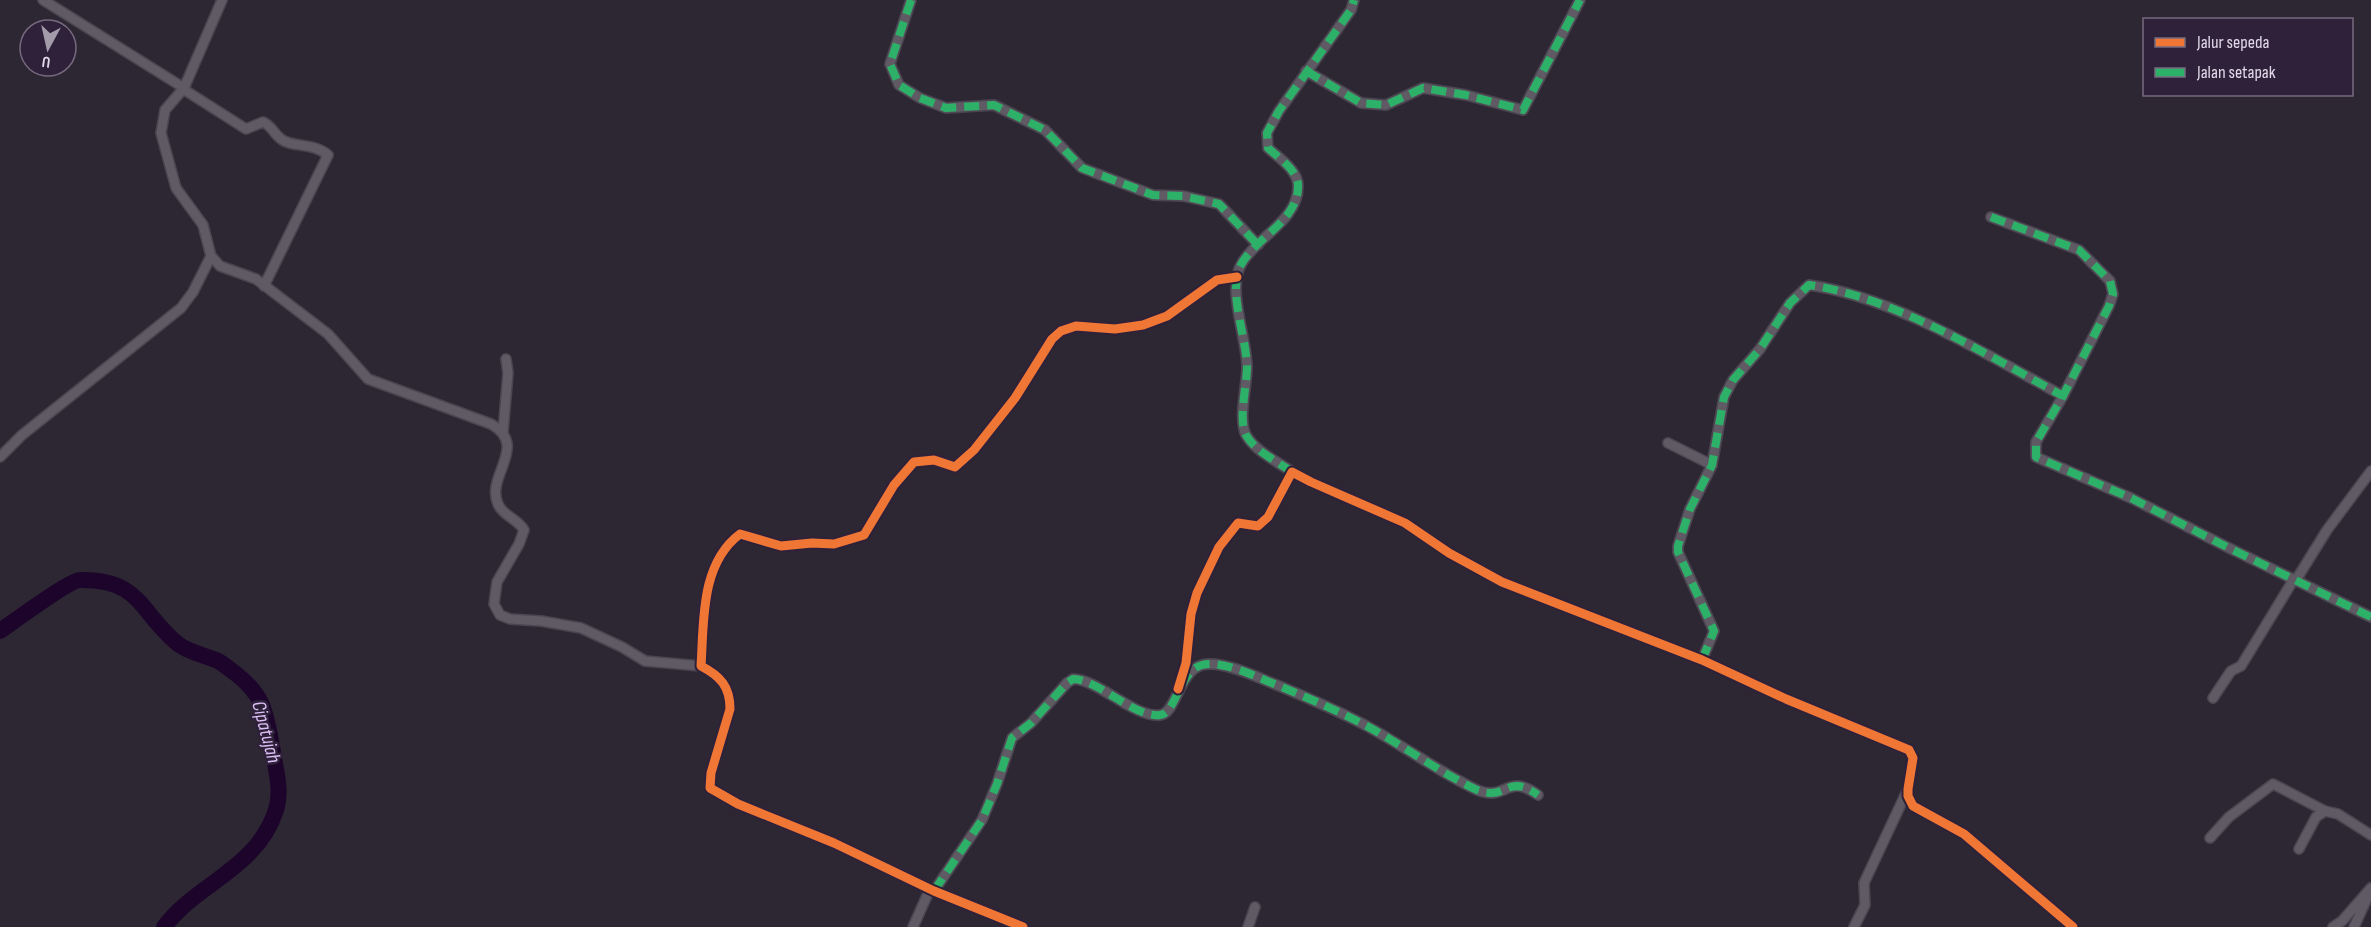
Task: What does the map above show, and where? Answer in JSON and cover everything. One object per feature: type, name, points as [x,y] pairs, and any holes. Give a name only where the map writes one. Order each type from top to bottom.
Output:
[{"type":"street","points":[[43,0],[246,129],[263,122],[271,127],[283,141],[313,147],[328,155],[264,286]]},
{"type":"street","points":[[222,0],[183,88],[165,110],[161,133],[177,188],[203,225],[211,256],[220,266],[252,276],[328,334],[368,379],[490,424],[503,432]]},
{"type":"street","points":[[911,0],[890,64],[899,85],[920,98],[946,108],[994,105],[1045,130],[1082,168],[1153,195],[1183,196],[1219,204],[1258,245]]},
{"type":"street","points":[[1354,0],[1351,10],[1279,111],[1266,137],[1268,148],[1296,175],[1298,192],[1294,204],[1285,217],[1241,264],[1238,277],[1237,298],[1247,367],[1243,428],[1250,441],[1311,483],[1406,523],[1473,568],[1502,582],[1702,660],[1786,699],[1909,750],[1913,758],[1908,796],[1913,806],[1964,834],[2073,927]]},
{"type":"street","points":[[1306,71],[1361,103],[1386,105],[1423,88],[1523,110],[1580,0]]},
{"type":"street","points":[[1991,217],[2079,250],[2110,281],[2113,294],[2063,396],[2036,442],[2036,457],[2132,498],[2371,617]]},
{"type":"street","points":[[0,457],[22,435],[181,308],[193,292],[211,256]]},
{"type":"street","points":[[701,666],[704,609],[710,578],[721,556],[737,535],[744,534],[781,546],[812,543],[834,544],[864,535],[894,485],[914,462],[934,460],[955,467],[974,450],[1015,398],[1052,339],[1061,331],[1076,326],[1115,329],[1143,325],[1167,316],[1217,280],[1238,277]]},
{"type":"street","points":[[1702,660],[1714,632],[1678,548],[1690,509],[1712,465],[1721,404],[1725,394],[1733,380],[1760,349],[1790,303],[1809,285],[1853,293],[1946,333],[2063,396]]},
{"type":"street","points":[[506,359],[503,432],[506,439],[506,454],[496,497],[500,507],[523,527],[524,532],[497,582],[494,600],[497,612],[510,619],[541,621],[581,628],[622,647],[645,661],[701,666],[718,676],[724,683],[730,699],[729,716],[711,773],[710,788],[714,792],[753,811],[834,843],[932,890],[1023,927]]},
{"type":"street","points":[[1668,443],[1712,465]]},
{"type":"street","points":[[2213,698],[2231,672],[2244,662],[2327,530],[2371,471]]},
{"type":"street","points":[[913,927],[932,890],[982,820],[1012,738],[1031,723],[1068,681],[1077,679],[1139,709],[1159,715],[1169,710],[1186,663],[1191,614],[1197,593],[1214,556],[1238,523],[1258,526],[1268,517],[1292,472]]},
{"type":"street","points":[[1178,689],[1199,666],[1210,664],[1231,668],[1291,690],[1362,724],[1477,790],[1491,794],[1502,792],[1516,785],[1528,788],[1538,795]]},
{"type":"street","points":[[2210,838],[2229,817],[2272,784],[2325,811],[2338,814],[2371,835]]},
{"type":"street","points":[[1854,927],[1865,905],[1864,883],[1908,789]]},
{"type":"street","points":[[2299,849],[2316,817],[2325,811]]},
{"type":"street","points":[[2332,927],[2342,921],[2371,888]]},
{"type":"street","points":[[2354,927],[2371,888]]},
{"type":"street","points":[[1248,927],[1255,907]]},
{"type":"waterway","name":"Cipatujah","points":[[0,631],[74,582],[100,581],[116,585],[128,591],[178,644],[224,664],[245,682],[259,699],[266,717],[277,774],[278,803],[276,810],[267,830],[255,847],[241,861],[193,898],[164,927]]},
{"type":"marked path","points":[[911,0],[890,64],[899,85],[920,98],[946,108],[994,105],[1045,130],[1082,168],[1153,195],[1183,196],[1219,204],[1258,245]]},
{"type":"marked path","points":[[1292,472],[1267,456],[1246,435],[1243,411],[1247,367],[1236,286],[1242,263],[1284,219],[1296,199],[1298,187],[1295,176],[1288,165],[1268,148],[1267,133],[1279,111],[1351,10],[1354,0]]},
{"type":"marked path","points":[[1306,71],[1361,103],[1386,105],[1423,88],[1466,95],[1523,110],[1580,0]]},
{"type":"marked path","points":[[1991,217],[2079,250],[2110,281],[2113,294],[2063,396],[2036,442],[2036,457],[2131,498],[2371,617]]},
{"type":"marked path","points":[[1702,660],[1714,631],[1678,552],[1678,546],[1690,509],[1712,465],[1724,397],[1733,380],[1760,349],[1790,303],[1809,285],[1874,302],[1907,315],[1972,346],[2063,396]]},
{"type":"marked path","points":[[934,891],[982,820],[1012,738],[1031,723],[1073,679],[1093,685],[1139,711],[1160,715],[1170,708],[1183,683],[1194,669],[1209,664],[1235,668],[1351,718],[1477,790],[1495,793],[1519,786],[1538,795]]},
{"type":"cycle path","points":[[1023,927],[934,891],[834,843],[738,804],[710,788],[711,773],[730,709],[730,701],[723,683],[701,666],[704,613],[711,577],[717,561],[727,546],[740,534],[781,546],[812,543],[834,544],[864,535],[894,485],[914,462],[934,460],[955,467],[974,450],[1015,398],[1052,339],[1061,331],[1076,326],[1115,329],[1143,325],[1167,316],[1217,280],[1237,277]]},
{"type":"cycle path","points":[[1178,689],[1186,663],[1191,614],[1197,593],[1219,547],[1238,523],[1258,526],[1268,517],[1292,472],[1405,523],[1449,553],[1502,582],[1702,660],[1786,699],[1909,750],[1913,758],[1908,796],[1913,806],[1964,834],[2073,927]]}]
